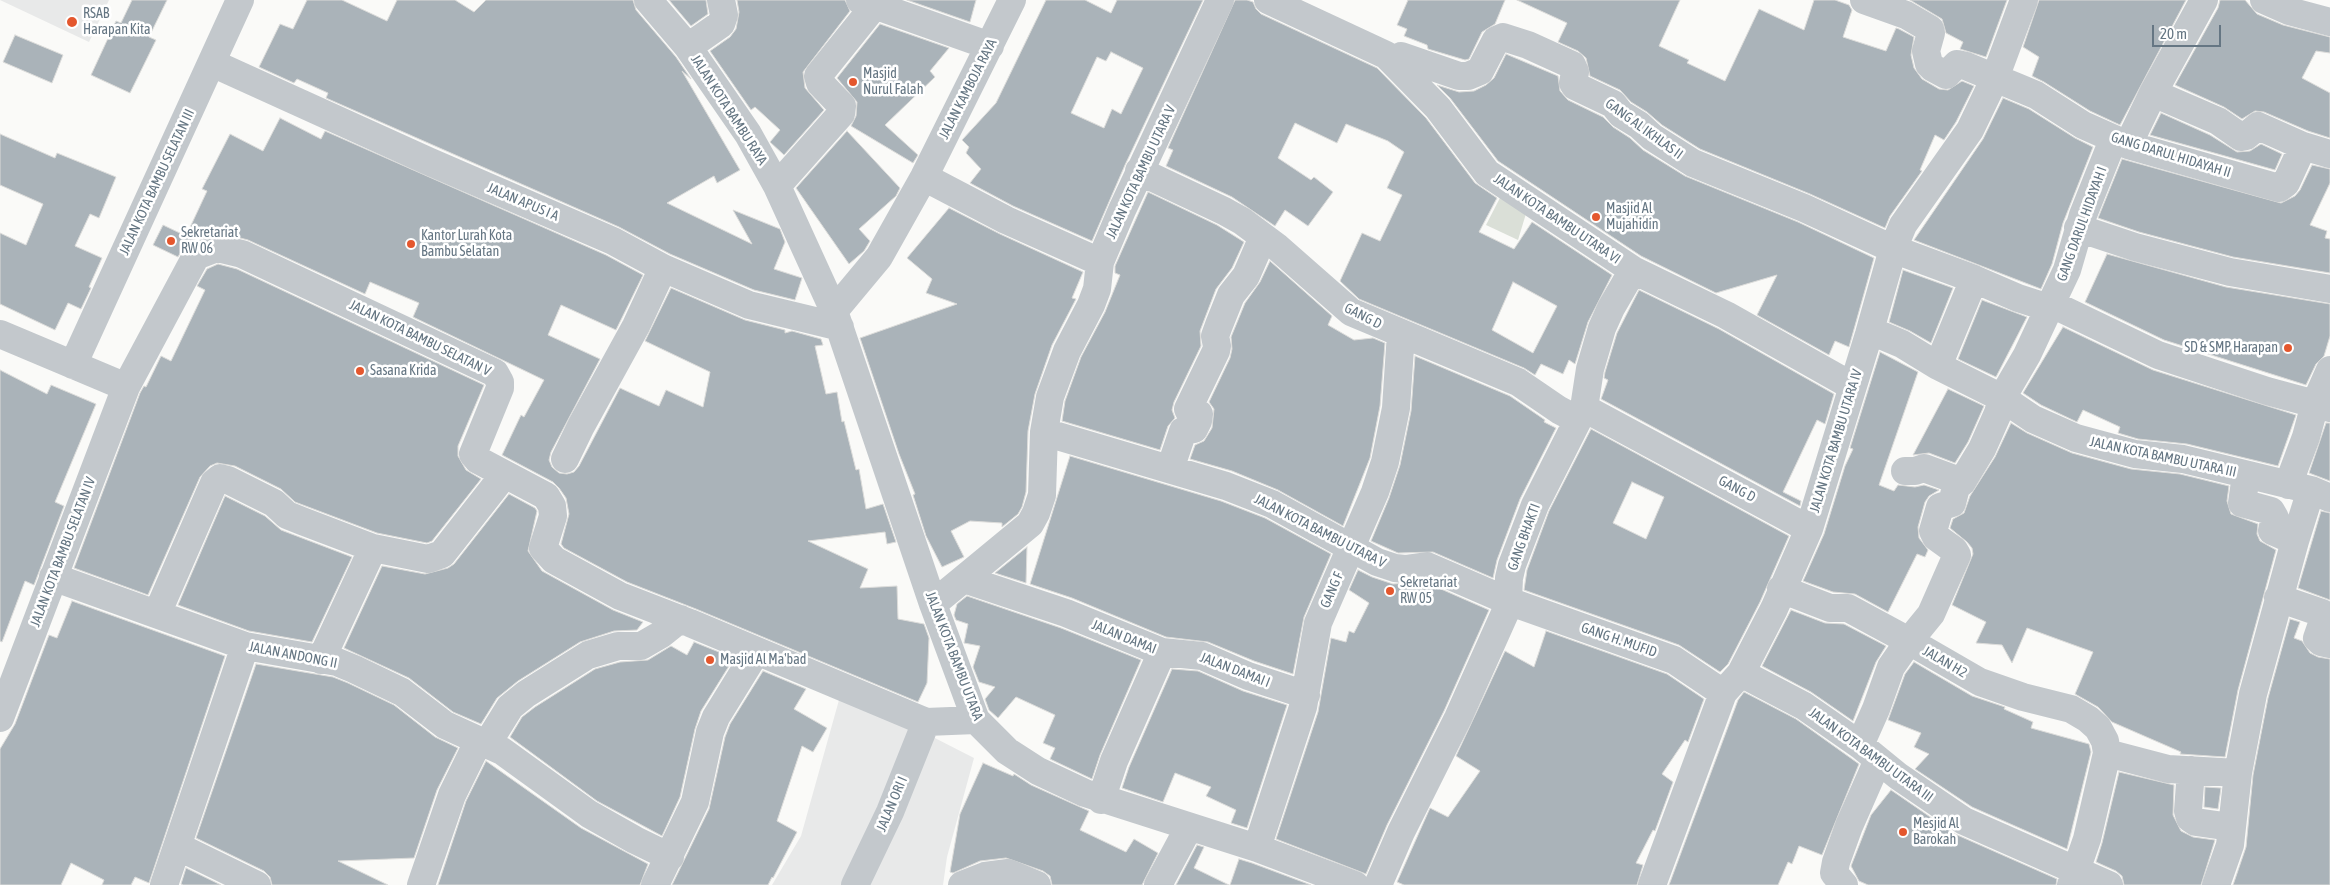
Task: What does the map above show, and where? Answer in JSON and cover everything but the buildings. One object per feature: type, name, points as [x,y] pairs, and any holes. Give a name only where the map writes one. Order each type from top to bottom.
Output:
[{"type":"street","name":"JALAN KOTA BAMBU SELATAN III","points":[[73,365],[240,0]]},
{"type":"street","name":"JALAN KOTA BAMBU RAYA","points":[[648,0],[688,47],[748,134],[777,186],[837,319]]},
{"type":"street","points":[[688,47],[721,24],[724,15],[721,0]]},
{"type":"street","name":"JALAN KAMBOJA RAYA","points":[[837,319],[879,257],[924,177],[1012,0]]},
{"type":"street","name":"JALAN KOTA BAMBU UTARA V","points":[[933,604],[1030,524],[1042,495],[1044,432],[1050,397],[1067,351],[1087,317],[1097,289],[1100,262],[1139,171],[1220,0]]},
{"type":"street","name":"JALAN KOTA BAMBU UTARA VI","points":[[1268,0],[1386,56],[1438,108],[1487,173],[1633,270],[1726,314],[1852,386]]},
{"type":"street","name":"GANG DARUL HIDAYAH II","points":[[1864,0],[1906,15],[1930,29],[1931,33],[1926,52],[1929,64],[1933,68],[1946,74],[1950,73],[1954,65],[1960,64],[2036,95],[2083,125],[2121,142],[2279,188],[2286,183],[2303,146]]},
{"type":"street","name":"JALAN KOTA BAMBU UTARA IV","points":[[1652,885],[1723,693],[1741,673],[1774,608],[1809,529],[1893,249],[1903,225],[1970,130],[1995,78],[2024,0]]},
{"type":"street","name":"GANG DARUL HIDAYAH I","points":[[2049,308],[2067,270],[2078,228],[2121,142],[2153,93],[2204,0]]},
{"type":"street","points":[[2264,0],[2289,11],[2330,22]]},
{"type":"street","points":[[777,186],[841,114],[842,106],[820,83],[818,76],[868,3],[990,46]]},
{"type":"street","name":"GANG AL IKHLAS II","points":[[1401,56],[1459,76],[1468,76],[1480,71],[1496,40],[1503,37],[1528,45],[1572,65],[1575,72],[1575,86],[1613,104],[1621,114],[1639,124],[1652,137],[1676,154],[1693,163],[1804,208],[1893,249],[2049,308],[2061,309],[2158,356],[2323,406]]},
{"type":"street","name":"JALAN APUS I A","points":[[212,63],[428,161],[613,241],[663,268],[750,305],[837,319]]},
{"type":"street","points":[[2153,93],[2203,114],[2241,137],[2246,136],[2258,126],[2303,146],[2330,154]]},
{"type":"street","name":"GANG D","points":[[1139,171],[1224,211],[1263,237],[1340,304],[1368,320],[1518,382],[1559,410],[1580,414],[1809,529]]},
{"type":"street","points":[[924,177],[1006,220],[1100,262]]},
{"type":"street","points":[[2078,228],[2135,247],[2230,272],[2330,289]]},
{"type":"street","points":[[1170,469],[1183,431],[1194,429],[1198,421],[1199,414],[1189,411],[1188,408],[1216,351],[1215,336],[1231,295],[1246,276],[1263,237]]},
{"type":"street","name":"JALAN KOTA BAMBU SELATAN V","points":[[126,387],[196,256],[217,248],[242,254],[495,374],[500,382],[500,388],[473,454],[478,460],[504,475],[546,496],[552,506],[553,516],[543,548],[554,560],[620,596],[680,619],[926,722],[976,720]]},
{"type":"street","points":[[565,459],[636,326],[663,268]]},
{"type":"street","name":"GANG BHAKTI","points":[[1378,885],[1401,832],[1458,718],[1508,601],[1509,578],[1522,539],[1536,504],[1580,414],[1602,328],[1633,270]]},
{"type":"street","points":[[1938,366],[1974,279]]},
{"type":"street","points":[[2002,398],[2027,355],[2049,308]]},
{"type":"street","name":"JALAN KOTA BAMBU UTARA","points":[[837,319],[933,604],[976,720],[1007,751],[1022,761],[1038,771],[1101,800],[1257,848],[1355,885]]},
{"type":"street","name":"GANG F","points":[[1257,848],[1304,706],[1318,623],[1375,492],[1394,427],[1402,333]]},
{"type":"street","name":"JALAN KOTA BAMBU UTARA III","points":[[1869,334],[1883,336],[1902,344],[1938,366],[2002,398],[2033,419],[2076,438],[2134,454],[2183,459],[2310,491]]},
{"type":"street","points":[[3,342],[73,365],[126,387]]},
{"type":"street","points":[[2216,885],[2230,845],[2238,773],[2253,694],[2278,598],[2310,491],[2306,437],[2323,406],[2330,370]]},
{"type":"street","name":"JALAN KOTA BAMBU SELATAN IV","points":[[0,718],[126,387]]},
{"type":"street","name":"JALAN H2","points":[[2002,398],[1998,413],[1982,448],[1962,482],[1956,487],[1952,503],[1940,507],[1933,531],[1936,537],[1956,552],[1955,562],[1931,614],[1909,641],[1980,682],[2071,710],[2088,719],[2098,728],[2105,741],[2107,753]]},
{"type":"street","name":"JALAN KOTA BAMBU UTARA V","points":[[1044,432],[1226,486],[1272,504],[1387,566],[1405,569],[1428,566],[1508,601]]},
{"type":"street","points":[[1906,471],[1916,472],[1924,468],[1962,482]]},
{"type":"street","points":[[157,614],[214,482],[220,478],[274,502],[287,515],[373,548],[428,559],[442,554],[504,475]]},
{"type":"street","points":[[2246,475],[2242,503],[2271,511],[2275,518],[2272,531],[2295,540]]},
{"type":"street","points":[[321,660],[373,548]]},
{"type":"street","name":"JALAN ANDONG II","points":[[53,577],[245,646],[337,662],[402,692],[445,725],[483,742],[521,764],[589,814],[670,857]]},
{"type":"street","name":"JALAN DAMAI","points":[[964,578],[1059,610],[1162,652],[1114,761],[1101,800]]},
{"type":"street","points":[[1781,589],[1830,608],[1848,608],[1909,641],[1891,667],[1876,709],[1869,753],[1849,826],[1836,862],[1834,873],[1844,885]]},
{"type":"street","points":[[2278,598],[2322,613],[2324,618],[2317,638],[2321,642],[2330,644]]},
{"type":"street","name":"GANG H. MUFID","points":[[1508,601],[1674,660],[1723,693]]},
{"type":"street","points":[[421,885],[452,795],[483,742],[510,707],[526,694],[588,655],[618,646],[641,646],[680,619]]},
{"type":"street","points":[[164,885],[179,846],[245,646]]},
{"type":"street","points":[[654,885],[670,857],[695,802],[710,732],[716,717],[756,652]]},
{"type":"street","name":"JALAN DAMAI I","points":[[1162,652],[1202,656],[1248,676],[1306,695]]},
{"type":"street","name":"JALAN KOTA BAMBU UTARA III","points":[[1741,673],[1804,706],[1964,822],[2074,878],[2110,885]]},
{"type":"street","name":"JALAN ORI I","points":[[858,884],[890,812],[926,722]]},
{"type":"street","points":[[2074,878],[2087,839],[2107,753],[2168,769],[2238,773]]},
{"type":"street","points":[[2191,770],[2190,818],[2196,822],[2231,827]]},
{"type":"street","points":[[1158,885],[1189,827]]},
{"type":"street","points":[[179,846],[257,885]]},
{"type":"street","points":[[962,885],[985,876],[1008,874],[1037,885]]},
{"type":"shaded area","name":"RSAB Harapan Kita","points":[[0,0],[109,0],[89,42]]},
{"type":"shaded area","points":[[1503,192],[1528,207],[1518,240],[1486,225]]},
{"type":"shaded area","points":[[839,700],[927,734],[974,758],[947,857],[943,885],[772,885],[801,836]]},
{"type":"place","name":"RSAB Harapan Kita","points":[[72,22]]},
{"type":"place","name":"Masjid Nurul Falah","points":[[853,82]]},
{"type":"place","name":"Masjid Al Mujahidin","points":[[1596,217]]},
{"type":"place","name":"Sekretariat RW 06","points":[[171,241]]},
{"type":"place","name":"Kantor Lurah Kota Bambu Selatan","points":[[411,244]]},
{"type":"place","name":"SD & SMP Harapan","points":[[2288,348]]},
{"type":"place","name":"Sasana Krida","points":[[360,371]]},
{"type":"place","name":"Sekretariat RW 05","points":[[1390,591]]},
{"type":"place","name":"Masjid Al Ma'bad","points":[[710,660]]},
{"type":"place","name":"Mesjid Al Barokah","points":[[1903,832]]}]
